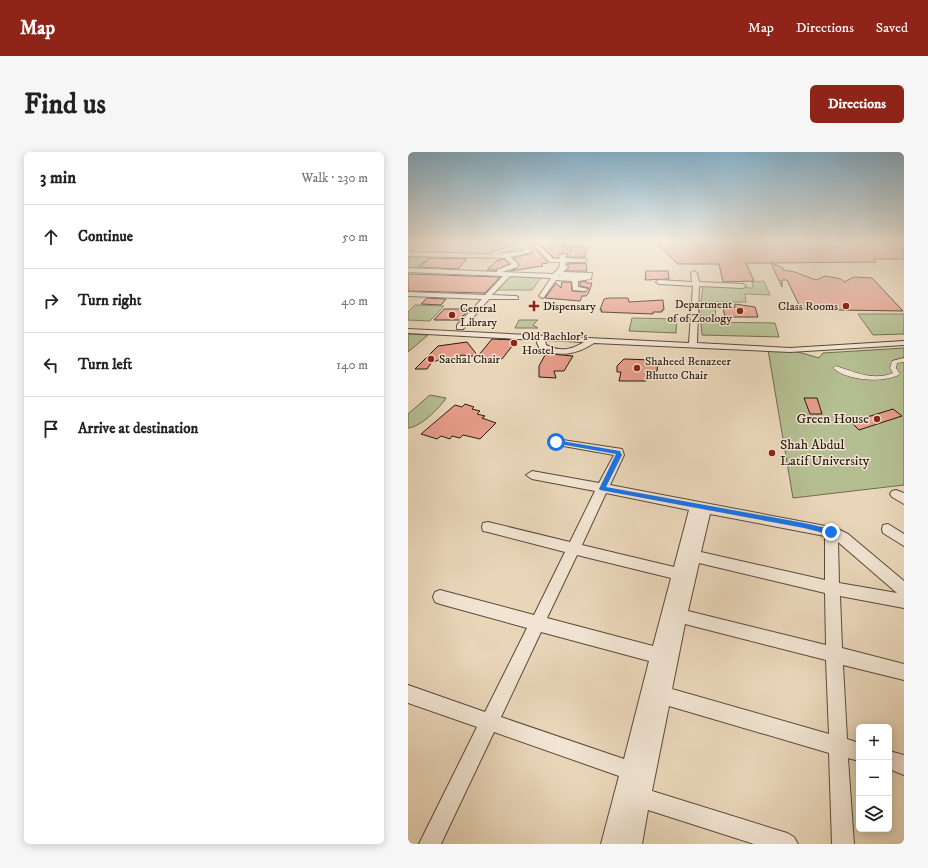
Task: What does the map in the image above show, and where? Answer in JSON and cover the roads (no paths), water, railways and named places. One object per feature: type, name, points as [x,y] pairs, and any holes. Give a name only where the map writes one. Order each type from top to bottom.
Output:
[{"type":"street","points":[[480,273],[555,276],[558,278],[575,279],[589,278],[590,274],[561,273]]},
{"type":"street","points":[[542,296],[557,273]]},
{"type":"street","points":[[693,341],[696,284],[694,273]]},
{"type":"street","points":[[460,327],[508,274]]},
{"type":"street","points":[[575,279],[574,289],[586,289]]},
{"type":"street","points":[[659,282],[743,286]]},
{"type":"street","points":[[408,294],[516,298]]},
{"type":"street","points":[[408,324],[693,341],[790,350],[870,342],[904,336]]},
{"type":"street","points":[[436,333],[443,326]]},
{"type":"street","points":[[408,332],[592,340],[693,341]]},
{"type":"street","points":[[542,338],[541,343],[543,347],[560,353],[580,349],[592,340]]},
{"type":"street","points":[[870,342],[904,343]]},
{"type":"street","points":[[836,368],[854,376],[868,378],[892,377],[897,374],[893,368],[894,362],[904,360]]},
{"type":"street","points":[[430,844],[572,548],[619,455],[618,452],[556,442]]},
{"type":"street","points":[[532,475],[700,508],[804,525],[831,532],[843,538],[901,584]]},
{"type":"street","points":[[612,844],[633,794],[700,508]]},
{"type":"street","points":[[488,527],[678,574]]},
{"type":"street","points":[[888,528],[904,541]]},
{"type":"street","points":[[831,532],[834,655],[843,844]]},
{"type":"street","points":[[674,614],[678,574],[689,555]]},
{"type":"street","points":[[689,555],[832,588],[904,601]]},
{"type":"street","points":[[440,596],[664,657]]},
{"type":"street","points":[[674,614],[904,672]]},
{"type":"street","points":[[408,694],[638,773]]},
{"type":"street","points":[[656,694],[856,751]]},
{"type":"street","points":[[892,761],[904,765]]},
{"type":"street","points":[[631,844],[633,794]]},
{"type":"street","points":[[633,794],[787,844]]},
{"type":"place","name":"Dispensary","points":[[534,306]]},
{"type":"place","name":"Class Rooms","points":[[846,306]]},
{"type":"place","name":"Department of of Zoology","points":[[740,311]]},
{"type":"place","name":"Central Library","points":[[452,315]]},
{"type":"place","name":"Old Bachlor's Hostel","points":[[514,343]]},
{"type":"place","name":"Sachal Chair","points":[[431,359]]},
{"type":"place","name":"Shaheed Benazeer Bhutto Chair","points":[[637,368]]},
{"type":"place","name":"Green House","points":[[877,419]]},
{"type":"place","name":"Shah Abdul Latif University","points":[[772,453]]}]
